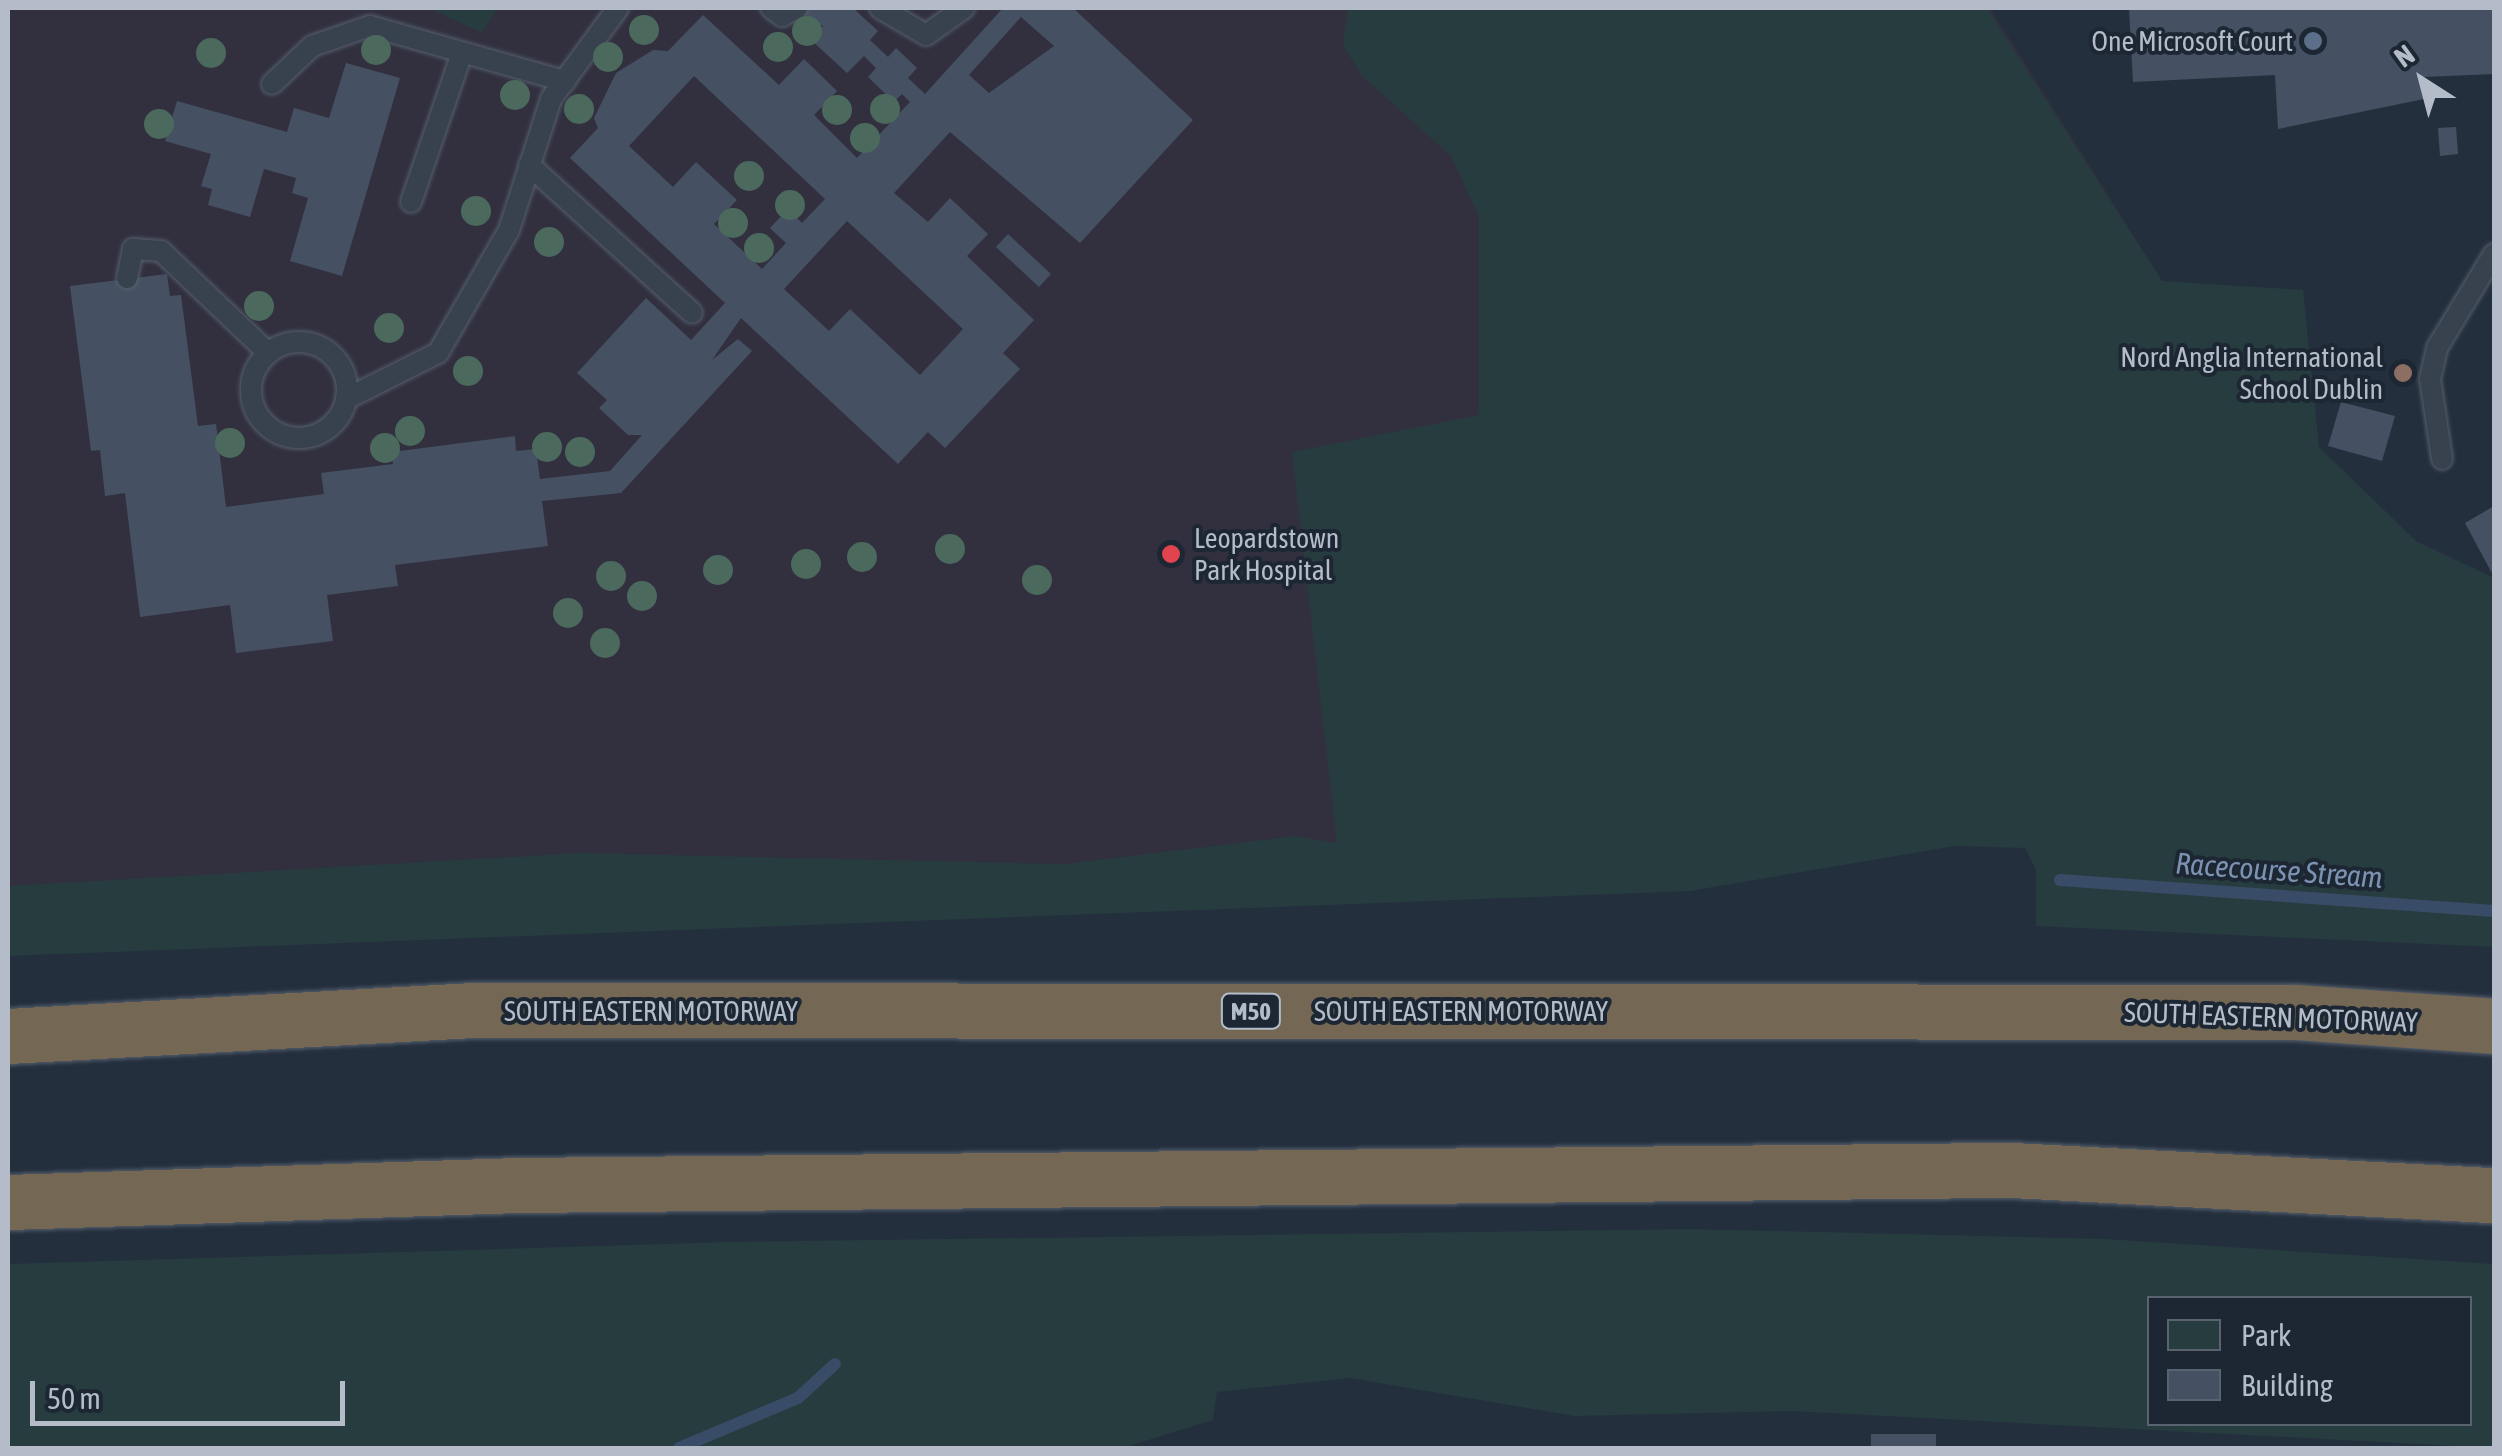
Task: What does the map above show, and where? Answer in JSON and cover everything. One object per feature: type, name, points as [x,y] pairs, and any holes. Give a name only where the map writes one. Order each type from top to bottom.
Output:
[{"type":"highway","name":"SOUTH EASTERN MOTORWAY","points":[[8,1036],[474,1010],[2296,1012],[2494,1026]]},
{"type":"highway","points":[[8,1202],[518,1186],[2012,1170],[2494,1196]]},
{"type":"lane","points":[[346,399],[343,369],[323,348],[294,341],[268,353],[251,397],[281,435],[314,436],[346,399],[438,352],[509,230],[529,165],[565,81],[618,8]]},
{"type":"lane","points":[[770,8],[782,16],[798,8]]},
{"type":"lane","points":[[880,8],[926,35],[964,8]]},
{"type":"lane","points":[[272,84],[312,46],[370,26],[565,81]]},
{"type":"lane","points":[[410,202],[462,53]]},
{"type":"lane","points":[[529,165],[692,313]]},
{"type":"lane","points":[[127,278],[133,248],[161,251],[268,353]]},
{"type":"lane","points":[[2442,459],[2430,379],[2437,348],[2494,254]]},
{"type":"shaded area","name":"Leopardstown Park Hospital","points":[[8,8],[1990,8],[2494,807],[2041,845],[1520,848],[8,921]]},
{"type":"green space","points":[[429,8],[498,8],[482,33]]},
{"type":"green space","points":[[1348,8],[1987,8],[2162,281],[2303,290],[2319,447],[2416,541],[2494,578],[2494,947],[2036,926],[2036,870],[2025,848],[1955,846],[1690,891],[8,956],[8,886],[580,853],[1064,864],[1296,836],[1337,843],[1292,452],[1479,415],[1479,217],[1451,156],[1362,76],[1343,46]]},
{"type":"green space","points":[[1690,1229],[2105,1239],[2494,1264],[2494,1448],[1792,1411],[1575,1416],[1350,1378],[1217,1392],[1213,1420],[1122,1448],[8,1448],[8,1264],[730,1242]]},
{"type":"building","points":[[793,8],[853,8],[878,31],[870,40],[888,57],[896,48],[917,68],[908,78],[925,94],[1003,8],[1073,8],[1193,120],[1080,243],[950,132],[894,193],[928,222],[950,198],[988,234],[967,256],[1034,320],[1003,353],[1020,369],[945,448],[928,432],[898,464],[741,318],[712,360],[738,339],[752,351],[621,493],[542,501],[548,546],[395,565],[398,586],[327,595],[333,641],[236,653],[230,605],[140,617],[125,493],[105,496],[100,450],[91,451],[70,286],[167,274],[170,296],[181,295],[198,426],[216,424],[226,507],[324,494],[321,473],[393,464],[392,452],[515,436],[516,451],[536,449],[540,479],[610,471],[642,435],[628,435],[599,408],[607,400],[577,373],[646,298],[691,340],[725,303],[570,158],[598,128],[594,118],[616,73],[653,50],[668,51],[703,15],[779,85],[804,59],[837,91],[814,115],[857,158],[910,102],[902,94],[894,102],[868,77],[876,68],[864,56],[847,73],[810,39],[823,26]],"holes":[[[1021,17],[1054,46],[989,93],[969,75]],[[694,76],[825,199],[802,223],[788,209],[770,228],[786,243],[762,269],[714,224],[737,200],[696,162],[673,187],[629,146]],[[847,221],[963,329],[920,375],[850,309],[829,331],[784,289]]]},
{"type":"building","name":"One Microsoft Court","points":[[2129,8],[2494,8],[2494,74],[2423,77],[2424,99],[2278,129],[2275,75],[2133,82]]},
{"type":"building","points":[[346,63],[400,78],[342,276],[290,261],[308,198],[292,193],[296,178],[264,169],[250,217],[208,205],[212,189],[201,186],[211,154],[165,141],[177,101],[287,132],[294,108],[329,118]]},
{"type":"building","points":[[2456,127],[2458,154],[2440,156],[2438,128]]},
{"type":"building","points":[[1008,234],[1051,274],[1039,287],[996,247]]},
{"type":"building","points":[[2341,402],[2395,416],[2382,461],[2328,446]]},
{"type":"building","points":[[2494,506],[2494,577],[2465,523]]},
{"type":"building","points":[[1871,1434],[1936,1434],[1936,1448],[1871,1448]]},
{"type":"waterway","name":"Racecourse Stream","points":[[2060,880],[2494,911]]},
{"type":"waterway","name":"Racecourse Stream","points":[[679,1448],[798,1398],[835,1364]]},
{"type":"place","name":"One Microsoft Court","points":[[2313,41]]},
{"type":"place","name":"Nord Anglia International School Dublin","points":[[2403,373]]},
{"type":"place","name":"Leopardstown Park Hospital","points":[[1171,554]]}]
